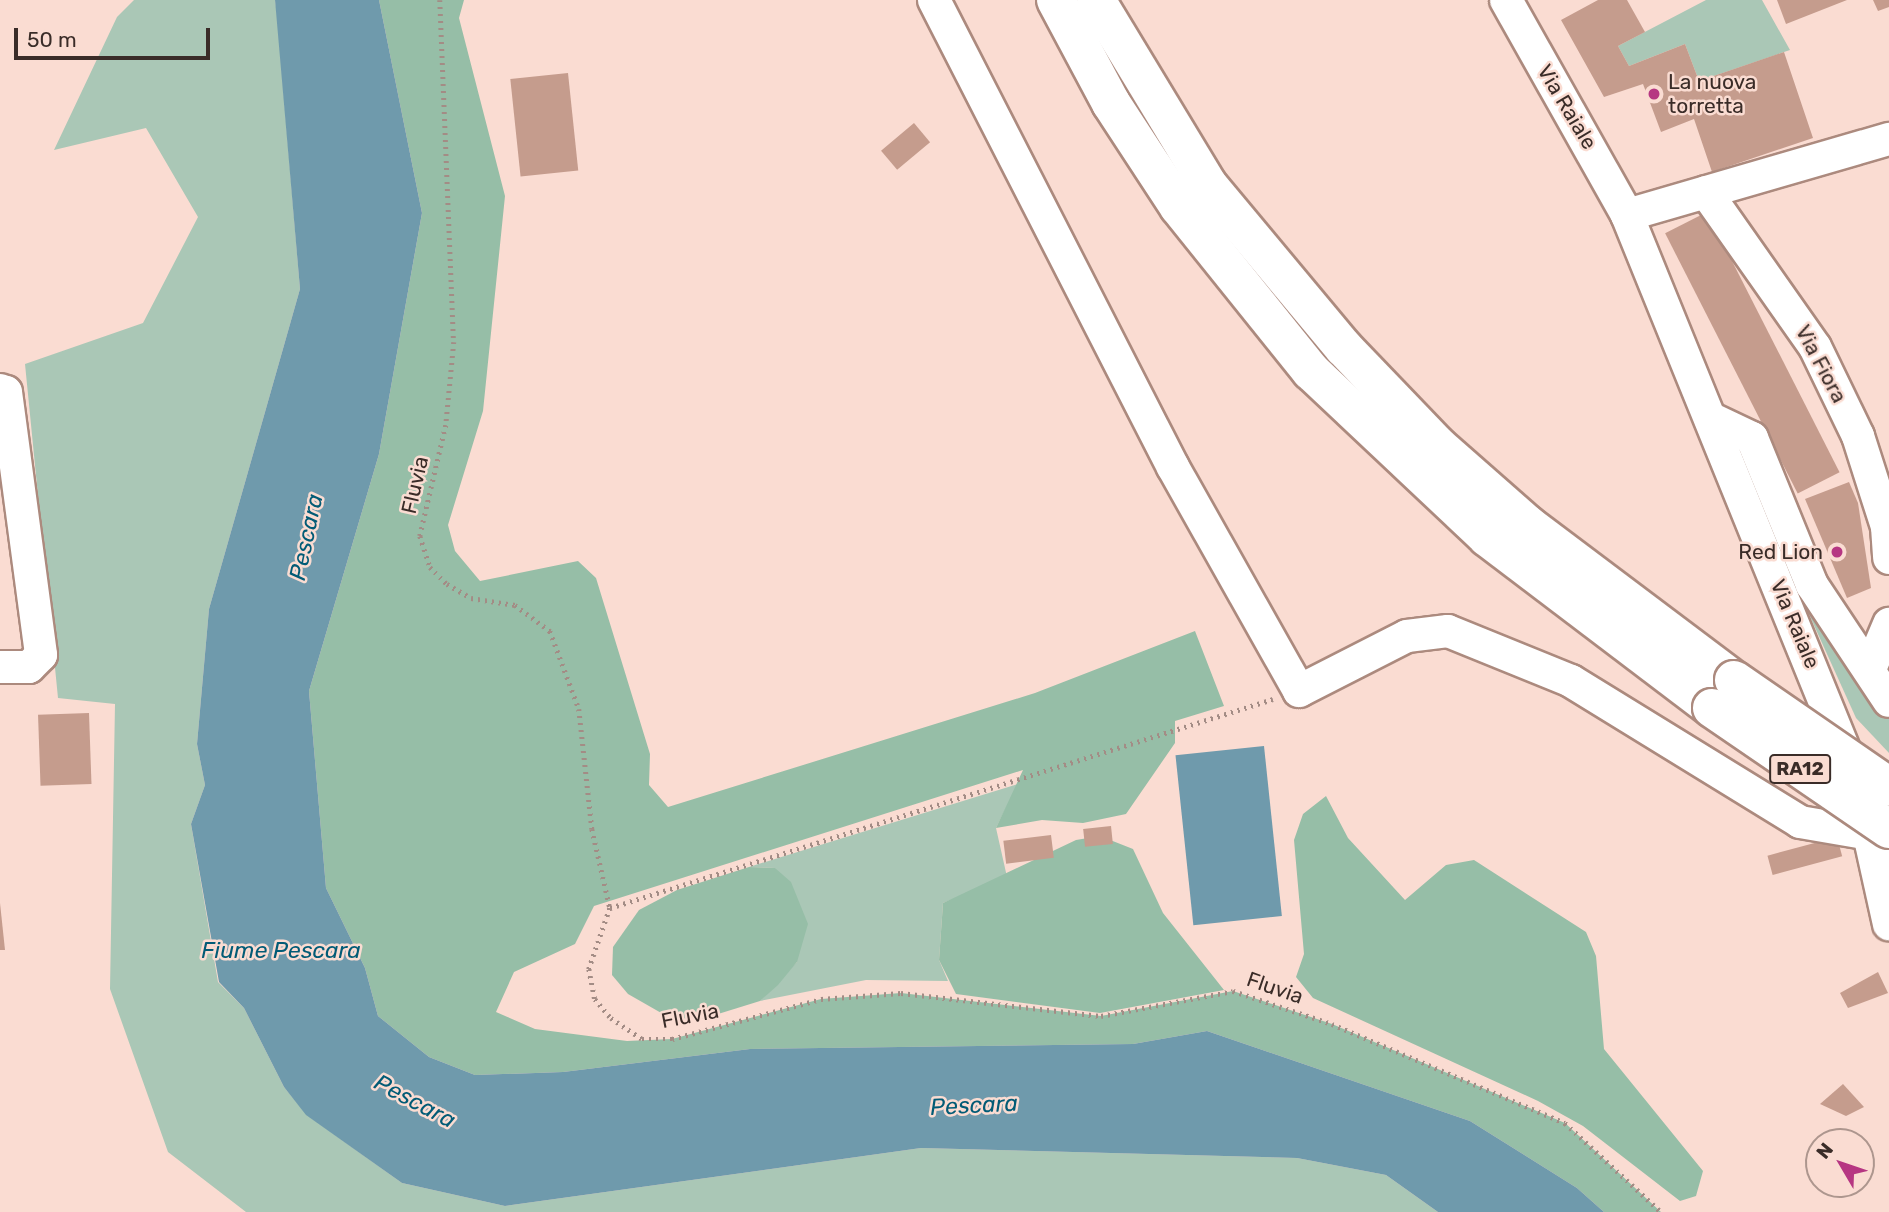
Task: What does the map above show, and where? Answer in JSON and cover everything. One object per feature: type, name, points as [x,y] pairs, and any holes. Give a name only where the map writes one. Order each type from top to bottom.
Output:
[{"type":"highway","points":[[1056,0],[1111,103],[1242,292],[1378,436],[1723,694]]},
{"type":"highway","points":[[1096,0],[1208,185],[1272,268],[1557,571]]},
{"type":"highway","name":"RA12","points":[[1723,694],[1881,842]]},
{"type":"highway","name":"RA12","points":[[1723,694],[1889,787]]},
{"type":"street","points":[[934,0],[1277,658],[1299,691],[1407,636],[1448,631],[1571,681],[1800,822],[1881,842]]},
{"type":"street","name":"Via Raiale","points":[[1506,0],[1627,215],[1714,420],[1848,752],[1881,842],[1889,923]]},
{"type":"street","points":[[1627,215],[1889,139]]},
{"type":"street","name":"Via Fiora","points":[[1706,192],[1815,347],[1858,436],[1886,527],[1889,558]]},
{"type":"street","points":[[0,390],[6,391],[41,655],[29,667],[0,667]]},
{"type":"street","points":[[1714,420],[1752,438],[1812,584],[1889,701]]},
{"type":"street","points":[[1870,669],[1889,624]]},
{"type":"path","name":"Fluvia","points":[[440,0],[454,342],[446,425],[420,536],[430,567],[447,584],[471,598],[515,606],[550,631],[579,709],[592,829],[610,908],[589,969],[595,999],[642,1039],[672,1039],[821,999],[901,993],[1101,1016],[1233,990],[1332,1024],[1565,1123],[1661,1212]]},
{"type":"path","points":[[610,908],[1299,691]]},
{"type":"green space","points":[[134,0],[275,0],[300,289],[209,609],[197,744],[205,785],[191,824],[218,982],[244,1008],[284,1087],[307,1115],[402,1183],[505,1206],[921,1148],[1297,1158],[1386,1175],[1438,1212],[246,1212],[168,1152],[110,989],[115,704],[58,698],[25,364],[143,323],[198,217],[146,128],[54,150],[117,17]]},
{"type":"green space","points":[[379,0],[464,0],[459,18],[505,196],[483,411],[448,525],[455,551],[480,581],[578,561],[596,578],[650,754],[649,785],[668,807],[1035,693],[1195,631],[1224,706],[1175,721],[1175,743],[1126,814],[1083,823],[1042,820],[996,828],[1023,770],[594,906],[575,944],[514,972],[496,1012],[535,1029],[627,1041],[672,1039],[821,999],[901,993],[1101,1016],[1233,991],[1332,1024],[1565,1123],[1661,1212],[1604,1212],[1577,1188],[1470,1121],[1207,1031],[1133,1044],[750,1049],[563,1072],[475,1075],[429,1057],[378,1016],[365,968],[326,888],[309,691],[379,454],[422,213]]},
{"type":"green space","points":[[1706,0],[1762,0],[1790,50],[1699,81],[1685,44],[1629,66],[1618,46]]},
{"type":"green space","points":[[1798,590],[1889,716],[1889,753],[1856,718]]},
{"type":"green space","points":[[1018,784],[996,828],[1007,877],[943,903],[939,960],[948,981],[866,980],[760,1001],[797,962],[775,868],[749,867]]},
{"type":"green space","points":[[1326,796],[1348,838],[1405,900],[1446,865],[1474,860],[1586,932],[1596,956],[1604,1049],[1703,1171],[1696,1196],[1680,1201],[1583,1126],[1538,1101],[1313,998],[1296,977],[1304,954],[1294,840],[1303,814]]},
{"type":"green space","points":[[1100,836],[1133,849],[1163,913],[1224,990],[1100,1013],[956,994],[939,960],[943,903],[1076,840]]},
{"type":"green space","points":[[749,867],[775,868],[791,882],[808,924],[797,962],[778,985],[760,1001],[702,1019],[670,1018],[628,994],[612,975],[613,947],[639,910],[677,890]]},
{"type":"water","name":"Fiume Pescara","points":[[275,0],[379,0],[422,213],[379,454],[309,691],[326,888],[365,968],[378,1016],[429,1057],[475,1075],[563,1072],[750,1049],[1133,1044],[1207,1031],[1470,1121],[1577,1188],[1604,1212],[1438,1212],[1386,1175],[1297,1158],[921,1148],[505,1206],[402,1183],[306,1115],[284,1087],[244,1008],[219,982],[191,824],[205,785],[197,744],[209,609],[300,289]]},
{"type":"water","points":[[1264,746],[1282,916],[1193,925],[1175,755]]},
{"type":"building","points":[[1598,0],[1627,0],[1645,32],[1618,46],[1629,66],[1685,44],[1699,81],[1784,52],[1813,138],[1712,172],[1694,119],[1661,132],[1643,84],[1604,97],[1561,20]]},
{"type":"building","points":[[1777,0],[1847,0],[1786,24]]},
{"type":"building","points":[[1873,0],[1889,0],[1889,7],[1878,11]]},
{"type":"building","points":[[568,73],[578,170],[521,177],[510,79]]},
{"type":"building","points":[[914,123],[930,142],[897,170],[881,151]]},
{"type":"building","points":[[1707,212],[1840,472],[1798,494],[1665,233]]},
{"type":"building","points":[[1849,482],[1858,503],[1871,588],[1847,598],[1805,499]]},
{"type":"building","points":[[89,713],[91,784],[41,786],[38,715]]},
{"type":"building","points":[[1111,826],[1113,844],[1085,847],[1083,829]]},
{"type":"building","points":[[1051,835],[1054,858],[1006,864],[1003,841]]},
{"type":"building","points":[[1837,837],[1842,856],[1773,875],[1767,856]]},
{"type":"building","points":[[0,903],[5,950],[0,950]]},
{"type":"building","points":[[1878,972],[1888,993],[1848,1008],[1840,993]]},
{"type":"building","points":[[1843,1084],[1864,1107],[1846,1116],[1820,1104]]},
{"type":"place","name":"La nuova torretta","points":[[1654,94]]},
{"type":"place","name":"Red Lion","points":[[1837,552]]},
{"type":"water label","name":"Pescara","points":[[306,537]]},
{"type":"water label","name":"Pescara","points":[[415,1101]]},
{"type":"water label","name":"Pescara","points":[[974,1105]]}]
